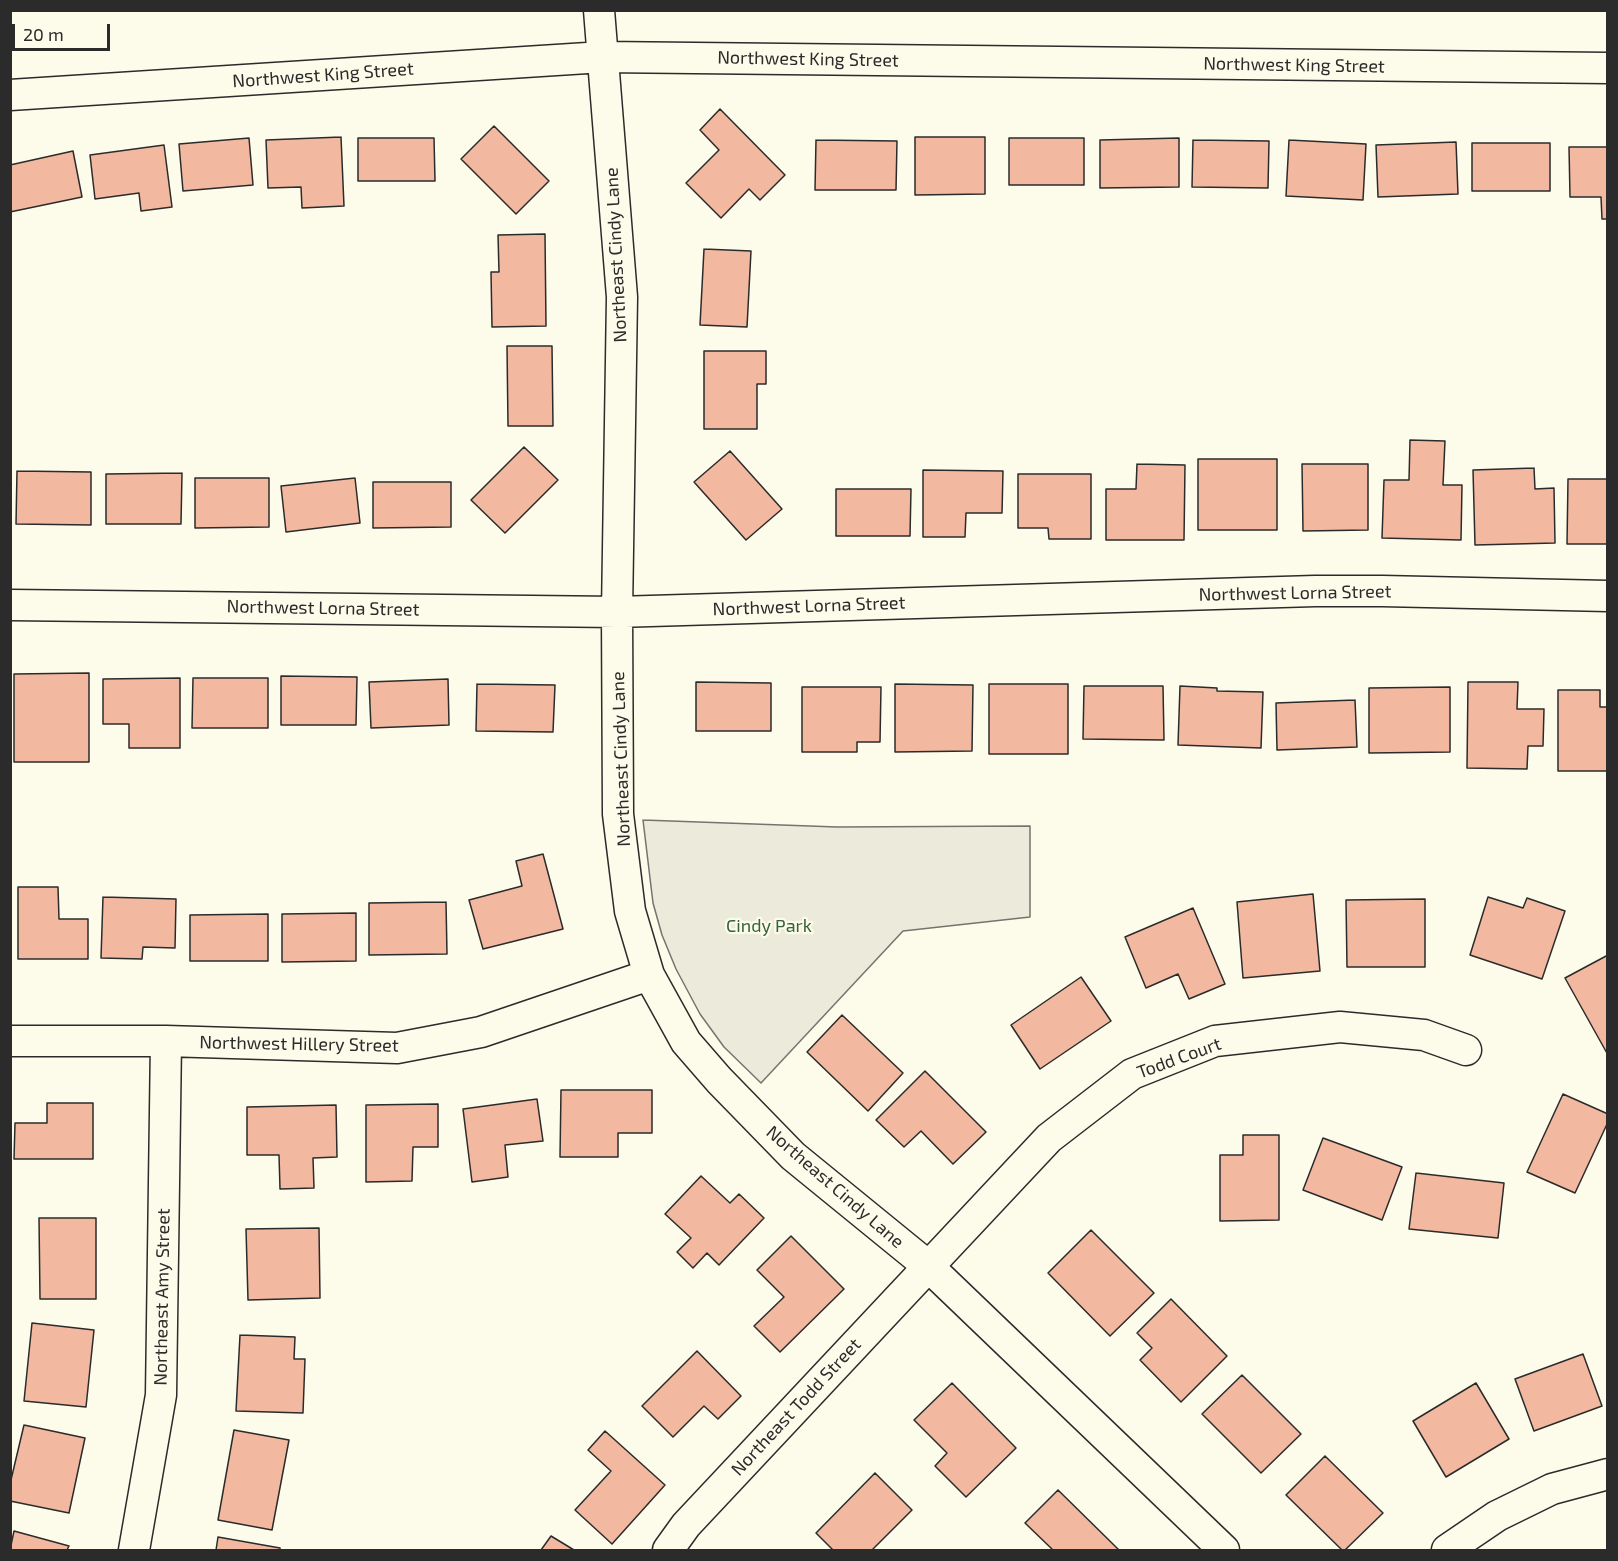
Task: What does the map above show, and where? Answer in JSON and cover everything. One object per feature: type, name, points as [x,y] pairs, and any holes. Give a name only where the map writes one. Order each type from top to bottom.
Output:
[{"type":"street","name":"Northeast Cindy Lane","points":[[599,10],[622,297],[617,612],[618,814],[630,911],[649,975],[686,1042],[765,1128],[793,1156],[928,1266],[1224,1551]]},
{"type":"street","name":"Northwest King Street","points":[[10,94],[603,57],[1608,68]]},
{"type":"street","name":"Northwest Lorna Street","points":[[10,605],[617,612],[1316,591],[1608,596]]},
{"type":"street","name":"Northwest Hillery Street","points":[[10,1041],[166,1041],[397,1048],[482,1032],[649,975]]},
{"type":"street","name":"Todd Court","points":[[928,1266],[1049,1138],[1132,1074],[1215,1041],[1340,1027],[1424,1035],[1466,1050]]},
{"type":"street","name":"Northeast Amy Street","points":[[134,1551],[161,1395],[166,1041]]},
{"type":"street","name":"Northeast Todd Street","points":[[668,1551],[686,1525],[928,1266]]},
{"type":"street","points":[[1447,1551],[1497,1516],[1551,1489],[1608,1474]]},
{"type":"green space","name":"Cindy Park","points":[[643,820],[837,827],[1030,826],[1030,917],[903,931],[761,1083],[724,1047],[700,1014],[676,969],[662,935],[653,903]]},
{"type":"building","points":[[720,109],[785,175],[760,200],[749,189],[721,218],[686,183],[719,150],[700,130]]},
{"type":"building","points":[[494,126],[549,181],[516,214],[461,159]]},
{"type":"building","points":[[341,137],[344,206],[302,208],[301,187],[268,188],[266,140]]},
{"type":"building","points":[[915,137],[985,137],[985,194],[915,195]]},
{"type":"building","points":[[249,138],[253,185],[183,191],[179,144]]},
{"type":"building","points":[[358,138],[434,138],[435,181],[358,181]]},
{"type":"building","points":[[1009,138],[1084,138],[1084,185],[1009,185]]},
{"type":"building","points":[[1179,138],[1179,187],[1100,188],[1100,140]]},
{"type":"building","points":[[816,140],[897,141],[896,190],[815,190]]},
{"type":"building","points":[[1193,140],[1269,141],[1268,188],[1192,187]]},
{"type":"building","points":[[1289,140],[1366,144],[1363,200],[1286,196]]},
{"type":"building","points":[[1456,142],[1458,194],[1378,197],[1376,145]]},
{"type":"building","points":[[1472,143],[1550,143],[1550,191],[1472,191]]},
{"type":"building","points":[[164,145],[172,207],[141,211],[139,193],[95,199],[90,155]]},
{"type":"building","points":[[1569,147],[1608,147],[1608,219],[1602,219],[1601,197],[1570,197]]},
{"type":"building","points":[[73,151],[82,197],[10,212],[10,165]]},
{"type":"building","points":[[545,234],[546,326],[492,327],[491,272],[499,272],[498,235]]},
{"type":"building","points":[[704,249],[751,251],[747,327],[700,325]]},
{"type":"building","points":[[507,346],[552,346],[553,426],[508,426]]},
{"type":"building","points":[[704,351],[766,351],[766,384],[757,384],[757,429],[704,429]]},
{"type":"building","points":[[1410,440],[1445,441],[1443,485],[1462,485],[1461,540],[1382,538],[1384,480],[1409,480]]},
{"type":"building","points":[[524,447],[558,480],[505,533],[471,500]]},
{"type":"building","points":[[730,451],[782,509],[746,540],[694,482]]},
{"type":"building","points":[[1198,459],[1277,459],[1277,530],[1198,530]]},
{"type":"building","points":[[1137,464],[1185,465],[1184,540],[1106,540],[1106,489],[1136,489]]},
{"type":"building","points":[[1302,464],[1368,464],[1368,530],[1303,531]]},
{"type":"building","points":[[1534,468],[1535,489],[1554,488],[1555,543],[1475,545],[1473,470]]},
{"type":"building","points":[[923,470],[1003,471],[1002,513],[966,513],[965,537],[923,537]]},
{"type":"building","points":[[17,471],[91,472],[91,525],[16,524]]},
{"type":"building","points":[[182,473],[181,524],[106,524],[106,474]]},
{"type":"building","points":[[1018,474],[1091,474],[1091,539],[1049,539],[1048,528],[1018,528]]},
{"type":"building","points":[[195,478],[269,478],[269,527],[195,528]]},
{"type":"building","points":[[355,478],[360,523],[286,532],[281,486]]},
{"type":"building","points":[[1568,479],[1608,479],[1608,544],[1567,544]]},
{"type":"building","points":[[373,482],[451,482],[451,527],[373,528]]},
{"type":"building","points":[[836,489],[911,489],[910,536],[836,536]]},
{"type":"building","points":[[89,673],[89,762],[14,762],[14,674]]},
{"type":"building","points":[[281,676],[357,677],[356,725],[281,725]]},
{"type":"building","points":[[180,678],[180,748],[129,748],[129,724],[103,724],[103,679]]},
{"type":"building","points":[[193,678],[268,678],[268,728],[192,728]]},
{"type":"building","points":[[448,679],[449,725],[371,728],[369,682]]},
{"type":"building","points":[[696,682],[771,683],[771,731],[696,731]]},
{"type":"building","points":[[1468,682],[1518,682],[1517,709],[1544,709],[1543,746],[1528,746],[1527,769],[1467,768]]},
{"type":"building","points":[[477,684],[555,685],[553,732],[476,731]]},
{"type":"building","points":[[895,684],[973,685],[972,751],[895,752]]},
{"type":"building","points":[[989,684],[1068,684],[1068,754],[989,754]]},
{"type":"building","points":[[1084,686],[1163,686],[1164,740],[1083,739]]},
{"type":"building","points":[[1180,686],[1217,688],[1217,691],[1263,692],[1261,748],[1178,745]]},
{"type":"building","points":[[802,687],[881,687],[880,742],[857,742],[857,752],[802,752]]},
{"type":"building","points":[[1450,687],[1450,752],[1369,753],[1369,688]]},
{"type":"building","points":[[1558,690],[1600,690],[1600,707],[1608,707],[1608,771],[1558,771]]},
{"type":"building","points":[[1355,700],[1357,747],[1277,750],[1276,703]]},
{"type":"building","points":[[543,854],[563,929],[483,949],[469,900],[522,886],[516,861]]},
{"type":"building","points":[[18,887],[58,887],[59,919],[88,919],[88,959],[18,959]]},
{"type":"building","points":[[1313,894],[1320,971],[1243,978],[1237,902]]},
{"type":"building","points":[[103,897],[176,899],[175,948],[143,947],[142,959],[101,958]]},
{"type":"building","points":[[1488,897],[1523,908],[1527,898],[1565,911],[1542,979],[1470,955]]},
{"type":"building","points":[[1425,899],[1425,967],[1347,967],[1346,900]]},
{"type":"building","points":[[446,902],[447,954],[369,955],[369,903]]},
{"type":"building","points":[[1193,908],[1225,984],[1189,999],[1178,974],[1146,988],[1125,937]]},
{"type":"building","points":[[356,913],[356,961],[282,962],[282,914]]},
{"type":"building","points":[[268,914],[268,961],[190,961],[190,915]]},
{"type":"building","points":[[1608,955],[1608,1055],[1565,978]]},
{"type":"building","points":[[1081,977],[1111,1021],[1040,1069],[1011,1025]]},
{"type":"building","points":[[842,1015],[903,1073],[868,1111],[807,1052]]},
{"type":"building","points":[[925,1071],[986,1132],[953,1164],[921,1131],[904,1147],[876,1120]]},
{"type":"building","points":[[561,1090],[652,1090],[652,1133],[618,1133],[618,1157],[560,1157]]},
{"type":"building","points":[[1563,1094],[1608,1114],[1608,1122],[1575,1193],[1527,1172]]},
{"type":"building","points":[[537,1099],[543,1141],[505,1145],[508,1177],[472,1182],[463,1109]]},
{"type":"building","points":[[47,1103],[93,1103],[93,1159],[14,1159],[15,1123],[47,1123]]},
{"type":"building","points":[[438,1104],[438,1147],[413,1147],[412,1181],[366,1182],[366,1105]]},
{"type":"building","points":[[336,1105],[337,1157],[313,1158],[314,1188],[280,1189],[279,1155],[247,1155],[247,1107]]},
{"type":"building","points":[[1243,1135],[1279,1135],[1279,1220],[1220,1221],[1220,1155],[1243,1155]]},
{"type":"building","points":[[1323,1138],[1402,1167],[1382,1220],[1303,1190]]},
{"type":"building","points":[[1416,1173],[1504,1183],[1498,1238],[1409,1229]]},
{"type":"building","points":[[701,1176],[730,1203],[739,1194],[764,1218],[719,1265],[707,1253],[693,1268],[677,1252],[691,1238],[665,1214]]},
{"type":"building","points":[[39,1218],[96,1218],[96,1299],[40,1299]]},
{"type":"building","points":[[319,1228],[320,1298],[248,1300],[246,1229]]},
{"type":"building","points":[[1091,1230],[1154,1293],[1110,1336],[1048,1273]]},
{"type":"building","points":[[791,1236],[844,1289],[780,1352],[754,1326],[784,1297],[757,1270]]},
{"type":"building","points":[[1171,1299],[1227,1356],[1181,1402],[1140,1360],[1152,1348],[1137,1333]]},
{"type":"building","points":[[32,1323],[94,1330],[86,1407],[24,1401]]},
{"type":"building","points":[[240,1335],[295,1337],[294,1359],[305,1359],[303,1413],[236,1411]]},
{"type":"building","points":[[697,1351],[741,1396],[718,1419],[704,1406],[673,1437],[642,1406]]},
{"type":"building","points":[[1583,1354],[1602,1406],[1534,1431],[1515,1379]]},
{"type":"building","points":[[1242,1375],[1301,1434],[1261,1473],[1202,1414]]},
{"type":"building","points":[[952,1383],[1016,1448],[966,1497],[935,1466],[947,1453],[914,1420]]},
{"type":"building","points":[[1476,1383],[1509,1439],[1446,1477],[1413,1421]]},
{"type":"building","points":[[24,1425],[85,1438],[69,1513],[10,1501],[10,1484]]},
{"type":"building","points":[[234,1430],[289,1440],[272,1530],[218,1520]]},
{"type":"building","points":[[605,1431],[665,1485],[612,1544],[575,1510],[611,1471],[588,1450]]},
{"type":"building","points":[[1325,1456],[1383,1513],[1345,1550],[1342,1550],[1286,1495]]},
{"type":"building","points":[[875,1473],[912,1510],[872,1550],[833,1550],[816,1533]]},
{"type":"building","points":[[1058,1490],[1119,1550],[1053,1550],[1025,1523]]},
{"type":"building","points":[[14,1531],[69,1546],[67,1550],[10,1550]]},
{"type":"building","points":[[551,1536],[574,1550],[541,1550]]},
{"type":"building","points":[[218,1537],[280,1548],[280,1550],[216,1550]]}]
